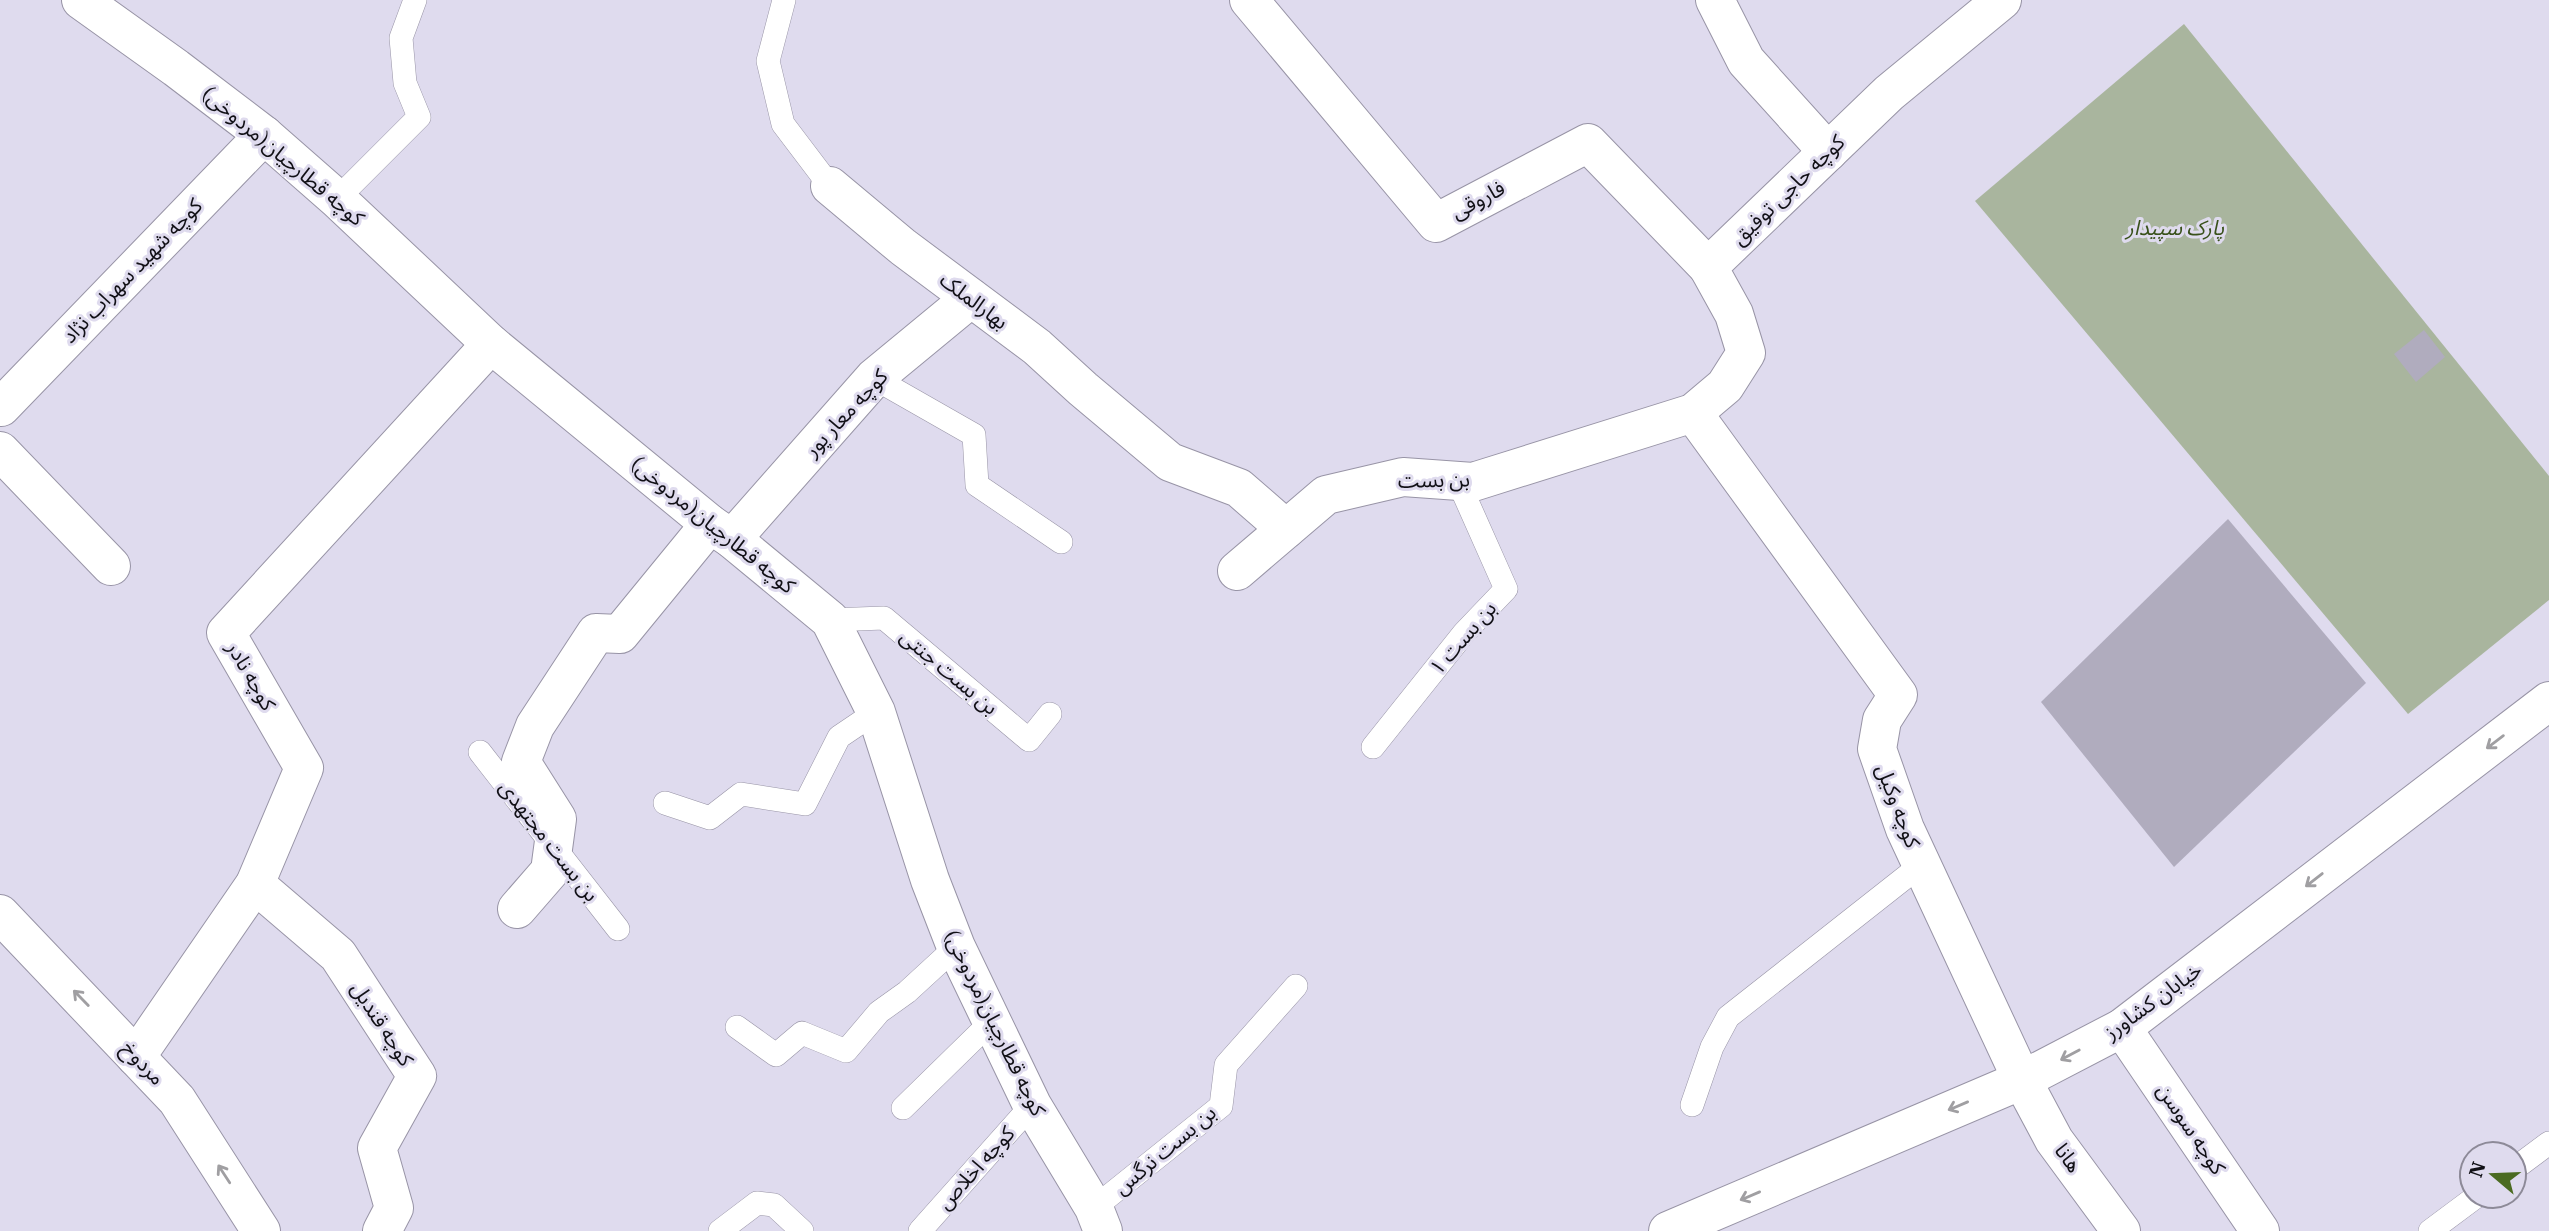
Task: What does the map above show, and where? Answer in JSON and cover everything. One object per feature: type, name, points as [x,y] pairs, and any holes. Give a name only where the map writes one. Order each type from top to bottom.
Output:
[{"type":"street","name":"کوچه قطارچیان(مردوخی)","points":[[81,0],[264,135],[337,199],[491,344],[830,620],[876,712],[930,880],[956,947],[1032,1105],[1099,1220]]},
{"type":"street","name":"فاروقی","points":[[1249,0],[1436,223],[1588,143],[1708,267]]},
{"type":"street","points":[[1715,0],[1746,61],[1828,152]]},
{"type":"street","name":"کوچه حاجی توفیق","points":[[1708,267],[1889,93],[2002,0]]},
{"type":"street","name":"کوچه شهید سهراب نژاد","points":[[0,410],[264,135]]},
{"type":"street","name":"بهارالملک","points":[[831,186],[903,247],[1037,347],[1170,461],[1239,488],[1286,529]]},
{"type":"street","points":[[1693,413],[1725,386],[1746,353],[1734,314],[1708,267]]},
{"type":"street","name":"کوچه معار پور","points":[[554,844],[556,819],[521,762],[535,726],[596,633],[620,634],[874,377],[971,298]]},
{"type":"street","name":"کوچه نادر","points":[[136,1057],[255,884],[304,768],[226,633],[491,344]]},
{"type":"street","name":"بن بست","points":[[1237,571],[1326,495],[1403,477],[1473,482],[1693,413]]},
{"type":"street","name":"کوچه وکیل","points":[[1693,413],[1898,695],[1882,720],[1877,750],[1905,829],[2022,1080]]},
{"type":"street","points":[[0,451],[111,566]]},
{"type":"street","name":"خیابان کشاورز","points":[[1678,1229],[2022,1080],[2122,1028],[2549,701]]},
{"type":"street","points":[[517,909],[550,871],[554,844]]},
{"type":"street","name":"کوچه قندیل","points":[[255,884],[338,955],[416,1076],[377,1148],[394,1208],[382,1231]]},
{"type":"street","name":"مردوخ","points":[[0,914],[177,1100],[261,1231]]},
{"type":"street","name":"کوچه سوسن","points":[[2122,1028],[2260,1231]]},
{"type":"street","name":"هانا","points":[[2022,1080],[2054,1140],[2121,1231]]},
{"type":"lane","points":[[337,199],[419,117],[405,83],[401,38],[415,0]]},
{"type":"lane","name":"بهارالملک","points":[[785,0],[768,61],[783,124],[831,186]]},
{"type":"lane","points":[[874,377],[974,435],[977,485],[1061,542]]},
{"type":"lane","name":"بن بست ۱","points":[[1373,747],[1464,633],[1506,589],[1458,481]]},
{"type":"lane","name":"بن بست جنتی","points":[[830,620],[884,618],[1029,740],[1050,714]]},
{"type":"lane","points":[[665,803],[710,818],[741,794],[805,804],[839,737],[876,712]]},
{"type":"lane","name":"بن بست مجتهدی","points":[[480,752],[618,929]]},
{"type":"lane","points":[[1692,1105],[1712,1047],[1728,1017],[1921,865]]},
{"type":"lane","points":[[737,1027],[776,1055],[802,1033],[846,1051],[879,1012],[907,992],[956,947]]},
{"type":"lane","name":"بن بست نرگس","points":[[1099,1220],[1221,1106],[1226,1065],[1296,986]]},
{"type":"lane","points":[[904,1108],[992,1021]]},
{"type":"lane","name":"کوچه اخلاص","points":[[920,1231],[1032,1105]]},
{"type":"lane","points":[[2528,1159],[2549,1143]]},
{"type":"lane","points":[[720,1231],[757,1203],[774,1205],[802,1231]]},
{"type":"lane","points":[[2430,1231],[2458,1210]]},
{"type":"green space","name":"پارک سپیدار","points":[[2184,24],[2549,476],[2549,600],[2408,714],[1975,201]]},
{"type":"building","points":[[2424,330],[2445,357],[2416,382],[2394,354]]},
{"type":"building","points":[[2228,519],[2366,683],[2174,867],[2041,702]]}]
